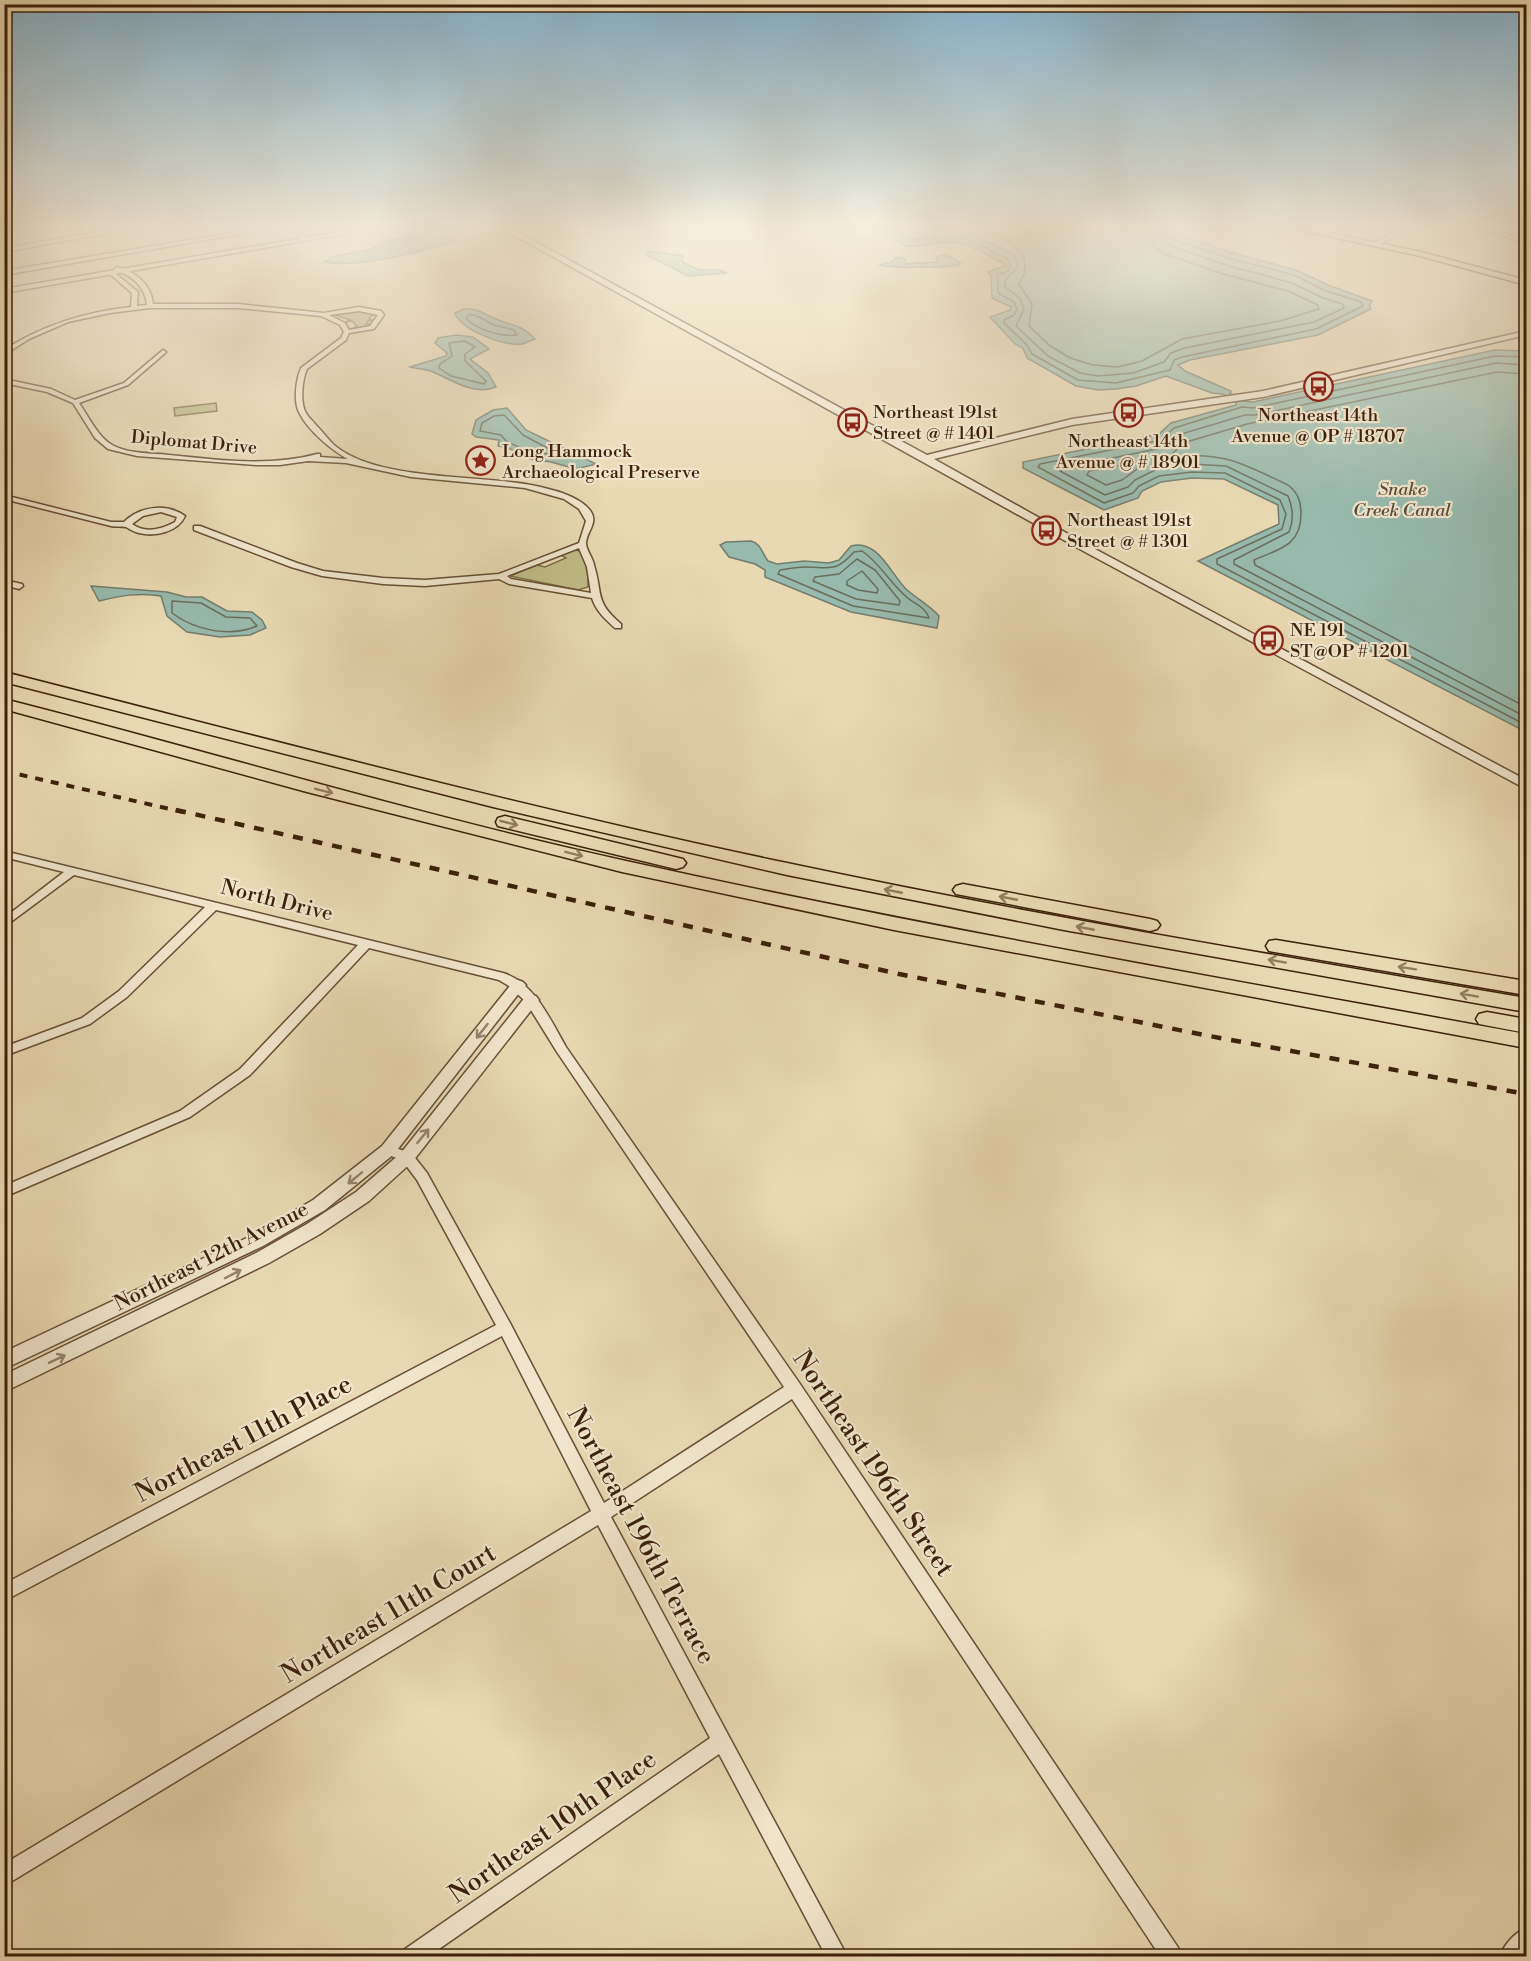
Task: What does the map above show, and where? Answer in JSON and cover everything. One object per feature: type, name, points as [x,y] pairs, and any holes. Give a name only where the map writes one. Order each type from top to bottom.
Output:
[{"type":"highway","points":[[4,666],[648,827],[1179,930],[1527,988]]},
{"type":"highway","points":[[4,677],[540,814],[788,869],[1095,930],[1527,1005]]},
{"type":"highway","points":[[4,693],[388,793],[686,866],[1106,952],[1527,1026]]},
{"type":"highway","points":[[4,704],[313,788],[622,866],[1008,945],[1527,1041]]},
{"type":"highway","points":[[1008,945],[1527,1031]]},
{"type":"street","points":[[4,353],[27,338],[71,321]]},
{"type":"street","points":[[337,321],[343,324],[347,332],[344,339],[304,368],[301,375],[300,404],[303,414],[332,447],[359,462]]},
{"type":"street","points":[[347,332],[372,328],[377,321]]},
{"type":"street","points":[[673,321],[926,458],[1091,551],[1527,785]]},
{"type":"street","points":[[926,458],[978,442],[1061,424],[1245,397],[1367,371],[1524,333]]},
{"type":"street","points":[[4,381],[49,390],[75,402],[126,384],[163,352]]},
{"type":"street","name":"Diplomat Drive","points":[[75,402],[98,436],[119,450],[270,463],[310,459],[332,447]]},
{"type":"street","points":[[197,528],[294,566],[348,578],[425,583],[500,576],[582,544],[590,528],[589,517],[583,507],[555,493],[498,483],[411,475],[359,462],[310,459]]},
{"type":"street","points":[[4,496],[111,524],[129,525],[138,531],[156,531],[173,527],[181,516],[172,511],[150,512],[135,516],[129,525]]},
{"type":"street","points":[[582,544],[591,567],[594,596],[605,615],[618,626]]},
{"type":"street","points":[[500,576],[509,581],[594,596]]},
{"type":"street","points":[[4,582],[19,586]]},
{"type":"street","name":"North Drive","points":[[4,854],[503,977],[518,985],[531,1000]]},
{"type":"street","points":[[4,924],[72,871]]},
{"type":"street","points":[[4,1052],[86,1021],[123,994],[214,905]]},
{"type":"street","points":[[4,1192],[185,1114],[245,1072],[367,943]]},
{"type":"street","name":"Northeast 12th Avenue","points":[[4,1361],[257,1241],[319,1205],[388,1150],[518,985]]},
{"type":"street","name":"Northeast 12th Avenue","points":[[4,1384],[276,1251],[331,1219],[384,1180],[406,1157],[531,1000]]},
{"type":"street","name":"Northeast 196th Street","points":[[531,1000],[1173,1956]]},
{"type":"street","points":[[388,1150],[406,1157]]},
{"type":"street","name":"Northeast 196th Terrace","points":[[406,1157],[422,1177],[505,1327],[601,1514],[837,1956]]},
{"type":"street","name":"Northeast 11th Place","points":[[4,1593],[505,1327]]},
{"type":"street","name":"Northeast 11th Court","points":[[4,1876],[601,1514],[794,1389]]},
{"type":"street","name":"Northeast 10th Place","points":[[412,1956],[723,1741]]},
{"type":"street","points":[[1510,1956],[1527,1938]]},
{"type":"shaded area","points":[[349,321],[374,321],[368,321],[366,324],[371,324],[369,327],[352,329],[357,326],[352,321],[346,322]]},
{"type":"shaded area","points":[[216,403],[217,411],[175,416],[174,408]]},
{"type":"shaded area","points":[[573,549],[582,552],[588,573],[588,587],[578,590],[510,576],[537,565],[545,567],[566,558],[561,555]]},
{"type":"water","points":[[461,321],[499,321],[525,330],[535,339],[522,344],[494,340]]},
{"type":"water","name":"Snake Creek Canal","points":[[993,321],[1348,321],[1318,335],[1190,360],[1178,365],[1185,371],[1231,391],[1230,393],[1243,401],[1253,402],[1495,350],[1526,351],[1526,732],[1198,561],[1279,524],[1278,505],[1224,479],[1192,478],[1161,482],[1142,491],[1138,498],[1104,510],[1023,468],[1023,462],[1159,434],[1171,423],[1236,405],[1236,402],[1223,394],[1212,393],[1166,376],[1136,386],[1116,389],[1098,390],[1076,386],[1027,358],[1023,348],[1015,344]]},
{"type":"water","points":[[456,335],[473,337],[489,349],[470,359],[488,373],[496,387],[480,390],[471,388],[430,371],[410,367],[446,356],[447,353],[435,343],[438,338]]},
{"type":"water","points":[[507,408],[526,430],[596,464],[576,469],[530,459],[508,448],[498,446],[499,440],[476,437],[472,434],[476,420],[493,410]]},
{"type":"water","points":[[751,541],[760,547],[768,561],[777,564],[804,561],[829,563],[839,560],[851,546],[868,547],[883,559],[906,589],[939,616],[937,628],[851,612],[765,577],[765,570],[755,564],[729,557],[720,545],[726,542]]},
{"type":"water","points":[[91,586],[202,597],[227,611],[252,612],[262,620],[266,628],[250,635],[220,637],[187,632],[167,616],[161,596],[130,595],[99,601]]},
{"type":"railway","points":[[4,771],[183,812]]},
{"type":"railway","points":[[176,810],[899,974],[1204,1035],[1526,1094]]},
{"type":"place","name":"Northeast 14th Avenue @ OP # 18707","points":[[1318,386]]},
{"type":"place","name":"Northeast 14th Avenue @ # 18901","points":[[1128,412]]},
{"type":"place","name":"Northeast 191st Street @ # 1401","points":[[852,422]]},
{"type":"place","name":"Long Hammock Archaeological Preserve","points":[[481,461]]},
{"type":"place","name":"Northeast 191st Street @ # 1301","points":[[1046,530]]},
{"type":"place","name":"NE 191 ST@OP # 1201","points":[[1269,640]]}]
